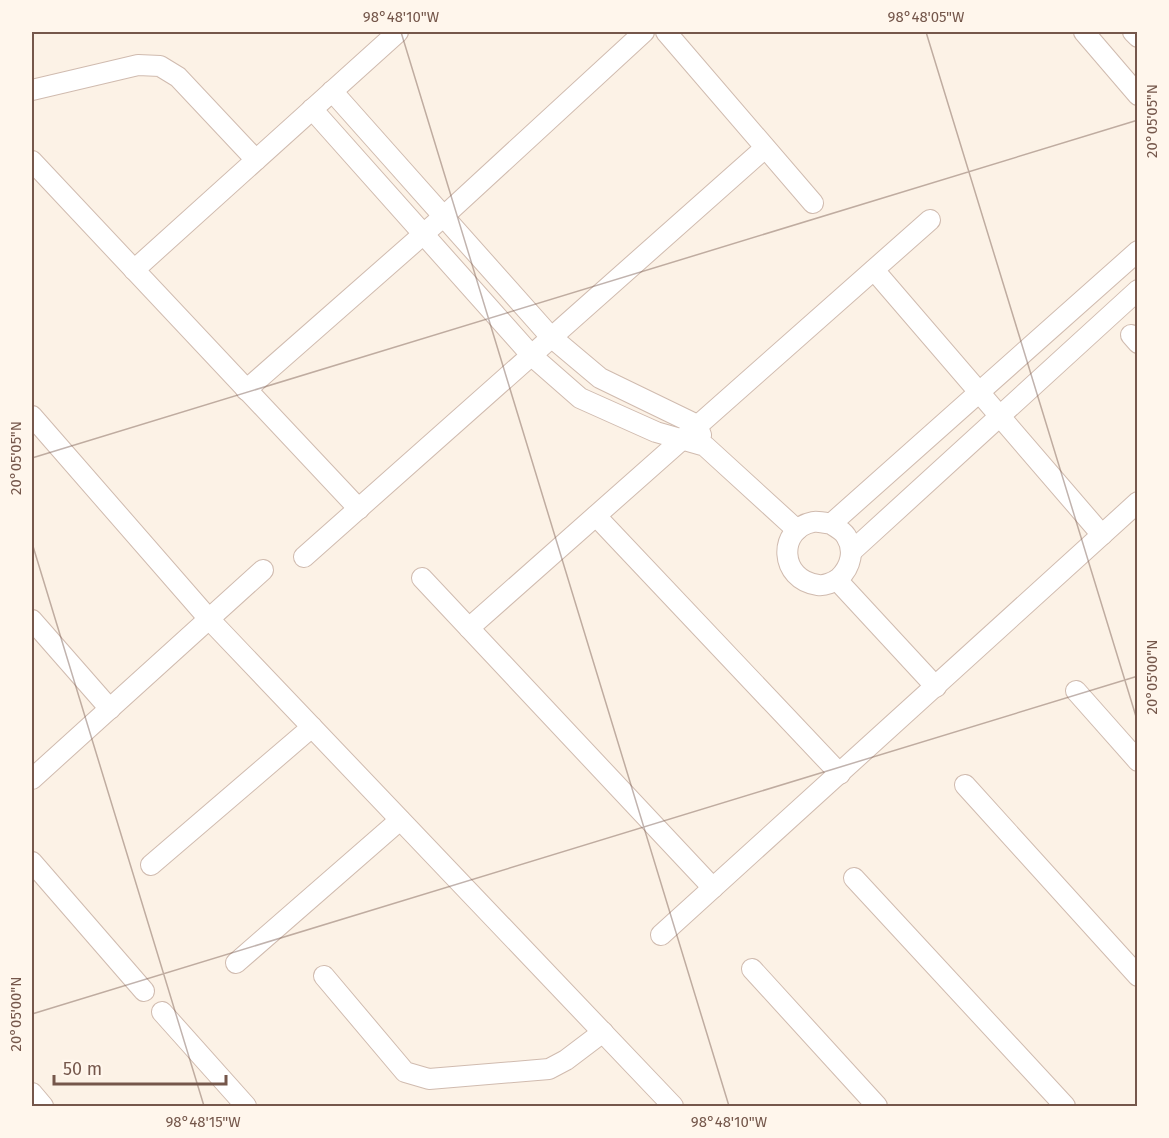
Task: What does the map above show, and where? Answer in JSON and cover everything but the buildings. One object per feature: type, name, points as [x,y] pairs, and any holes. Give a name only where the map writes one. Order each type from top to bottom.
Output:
[{"type":"street","points":[[134,270],[398,32]]},
{"type":"street","points":[[246,390],[444,216],[644,32]]},
{"type":"street","points":[[666,32],[813,203]]},
{"type":"street","points":[[1084,32],[1137,95]]},
{"type":"street","points":[[1133,32],[1137,37]]},
{"type":"street","points":[[32,90],[138,64],[160,66],[178,77],[256,159]]},
{"type":"street","points":[[332,91],[550,336],[600,378],[697,424],[705,446],[797,530]]},
{"type":"street","points":[[312,109],[532,356],[580,398],[656,432],[705,446]]},
{"type":"street","points":[[304,557],[532,356],[550,336],[765,148]]},
{"type":"street","points":[[32,161],[358,509]]},
{"type":"street","points":[[470,628],[682,440],[697,424],[930,220]]},
{"type":"street","points":[[831,524],[1137,251]]},
{"type":"street","points":[[874,270],[1102,534]]},
{"type":"street","points":[[851,552],[1137,290]]},
{"type":"street","points":[[1070,310],[1090,333]]},
{"type":"street","points":[[32,416],[209,619],[674,1107]]},
{"type":"street","points":[[661,935],[1137,502]]},
{"type":"street","points":[[596,516],[840,774]]},
{"type":"street","points":[[813,522],[831,524],[845,535],[851,552],[848,568],[837,580],[822,585],[806,583],[794,574],[787,559],[788,543],[797,530],[813,522]]},
{"type":"street","points":[[32,779],[263,570]]},
{"type":"street","points":[[422,578],[713,888]]},
{"type":"street","points":[[837,580],[936,687]]},
{"type":"street","points":[[32,620],[110,709]]},
{"type":"street","points":[[1076,691],[1137,761]]},
{"type":"street","points":[[151,865],[312,727]]},
{"type":"street","points":[[965,785],[1137,976]]},
{"type":"street","points":[[236,963],[400,820]]},
{"type":"street","points":[[32,862],[144,991]]},
{"type":"street","points":[[854,878],[1065,1107]]},
{"type":"street","points":[[752,969],[877,1107]]},
{"type":"street","points":[[324,976],[405,1072],[420,1078],[549,1069],[566,1060],[603,1032]]},
{"type":"street","points":[[162,1012],[246,1107]]},
{"type":"street","points":[[32,1093],[44,1107]]}]
